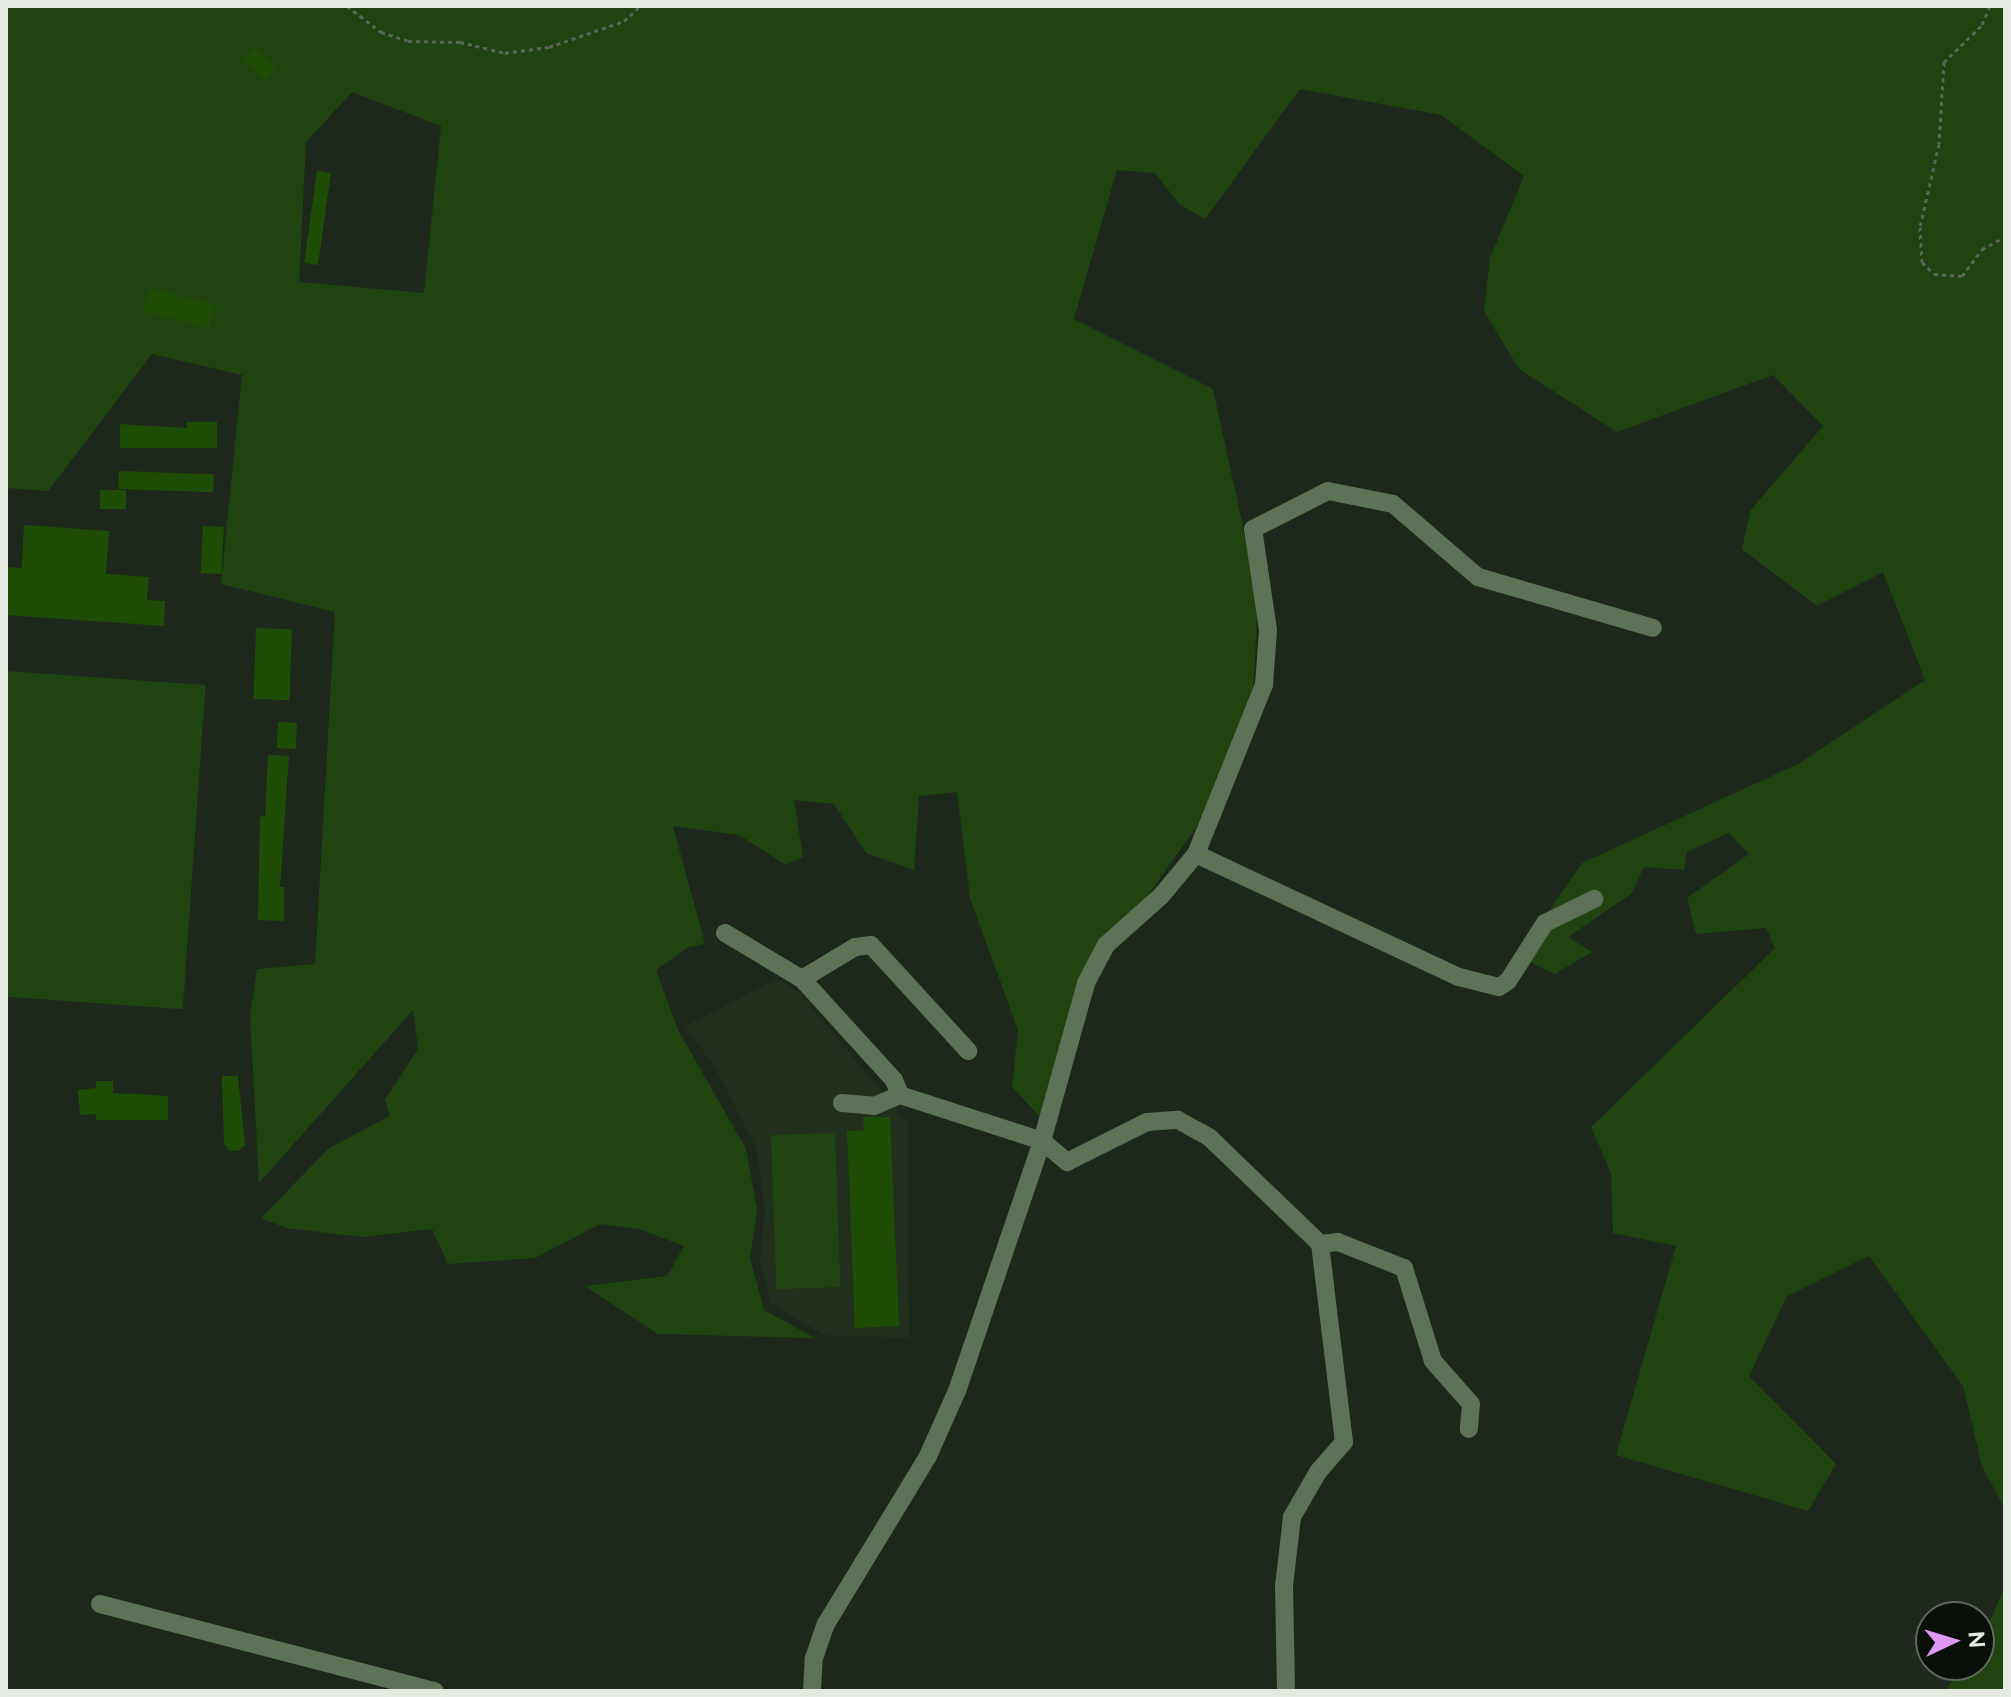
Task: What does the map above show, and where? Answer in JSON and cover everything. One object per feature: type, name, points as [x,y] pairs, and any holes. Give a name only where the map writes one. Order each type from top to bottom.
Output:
[{"type":"street","points":[[812,1691],[814,1658],[826,1624],[947,1416],[1042,1141],[1086,983],[1106,945],[1161,896],[1196,854],[1264,685],[1268,630],[1253,529],[1328,491],[1393,504],[1478,577],[1653,628]]},
{"type":"street","points":[[1196,854],[1459,977],[1499,987],[1508,981],[1545,923],[1594,899]]},
{"type":"street","points":[[725,933],[802,979],[894,1080],[900,1095]]},
{"type":"street","points":[[802,979],[855,947],[871,945],[968,1051]]},
{"type":"street","points":[[842,1103],[874,1106],[900,1095],[1042,1141],[1067,1162],[1147,1122],[1178,1120],[1209,1137],[1320,1244],[1344,1442],[1318,1472],[1292,1517],[1284,1586],[1286,1691]]},
{"type":"street","points":[[1320,1244],[1338,1242],[1404,1268],[1433,1361],[1471,1404],[1469,1429]]},
{"type":"street","points":[[100,1604],[435,1691]]},
{"type":"path","points":[[347,6],[381,32],[408,41],[460,42],[505,53],[549,47],[624,21],[640,6]]},
{"type":"path","points":[[1990,6],[1981,26],[1944,62],[1939,144],[1920,227],[1922,262],[1934,274],[1962,276],[1982,249],[2005,237]]},
{"type":"shaded area","points":[[777,979],[800,993],[908,1124],[909,1338],[825,1335],[771,1304],[760,1262],[765,1209],[756,1147],[714,1066],[685,1026]]},
{"type":"green space","points":[[6,6],[2005,6],[2005,1510],[1982,1466],[1963,1386],[1869,1256],[1787,1296],[1749,1376],[1836,1464],[1808,1511],[1616,1455],[1676,1246],[1613,1233],[1611,1173],[1591,1127],[1775,948],[1766,928],[1696,934],[1687,898],[1749,854],[1729,833],[1687,852],[1684,870],[1644,867],[1631,894],[1568,937],[1592,952],[1555,974],[1518,956],[1582,863],[1800,763],[1925,680],[1883,572],[1817,606],[1742,549],[1750,511],[1823,426],[1773,375],[1617,432],[1519,369],[1484,311],[1490,258],[1524,176],[1441,115],[1300,89],[1205,219],[1179,204],[1155,173],[1117,170],[1074,319],[1213,389],[1258,596],[1253,699],[1197,826],[1085,984],[1041,1118],[1012,1087],[1018,1030],[970,898],[957,792],[919,796],[914,870],[866,853],[834,804],[794,800],[803,857],[786,865],[739,835],[673,826],[705,944],[688,947],[656,970],[678,1030],[746,1149],[757,1210],[750,1258],[764,1310],[815,1338],[658,1334],[585,1286],[667,1276],[684,1246],[639,1229],[600,1224],[535,1258],[448,1264],[432,1229],[362,1237],[286,1228],[261,1218],[329,1148],[390,1116],[385,1100],[418,1049],[413,1010],[259,1183],[250,1015],[257,969],[315,964],[335,612],[221,584],[242,375],[152,354],[48,491],[6,488]],"holes":[[[352,92],[441,126],[424,293],[299,282],[306,142]]]},
{"type":"green space","points":[[6,671],[206,685],[183,1009],[6,997]]},
{"type":"green space","points":[[835,1133],[840,1287],[776,1289],[771,1135]]},
{"type":"green space","points":[[2005,1587],[2005,1691],[1945,1691],[1952,1681],[1995,1681],[1995,1609]]},
{"type":"building","points":[[255,48],[276,68],[265,80],[244,60]]},
{"type":"building","points":[[317,171],[331,173],[318,265],[304,263]]},
{"type":"building","points":[[150,288],[215,305],[209,329],[144,311]]},
{"type":"building","points":[[187,422],[217,422],[217,448],[120,448],[120,424],[187,428]]},
{"type":"building","points":[[119,471],[214,474],[213,492],[118,489]]},
{"type":"building","points":[[100,490],[126,490],[126,509],[100,509]]},
{"type":"building","points":[[24,525],[109,531],[106,574],[149,577],[147,600],[165,601],[164,626],[6,615],[6,567],[22,568]]},
{"type":"building","points":[[203,526],[224,527],[222,574],[201,573]]},
{"type":"building","points":[[256,628],[292,629],[290,700],[254,699]]},
{"type":"building","points":[[278,722],[297,723],[296,749],[277,748]]},
{"type":"building","points":[[268,755],[289,756],[280,887],[284,887],[284,921],[258,920],[260,816],[265,817]]},
{"type":"building","points":[[222,1076],[238,1076],[245,1145],[238,1151],[230,1151],[224,1143]]},
{"type":"building","points":[[96,1081],[113,1081],[113,1093],[168,1096],[168,1120],[96,1120],[96,1114],[80,1115],[78,1090],[96,1088]]},
{"type":"building","points":[[863,1117],[890,1117],[899,1326],[855,1328],[847,1131],[864,1130]]}]
